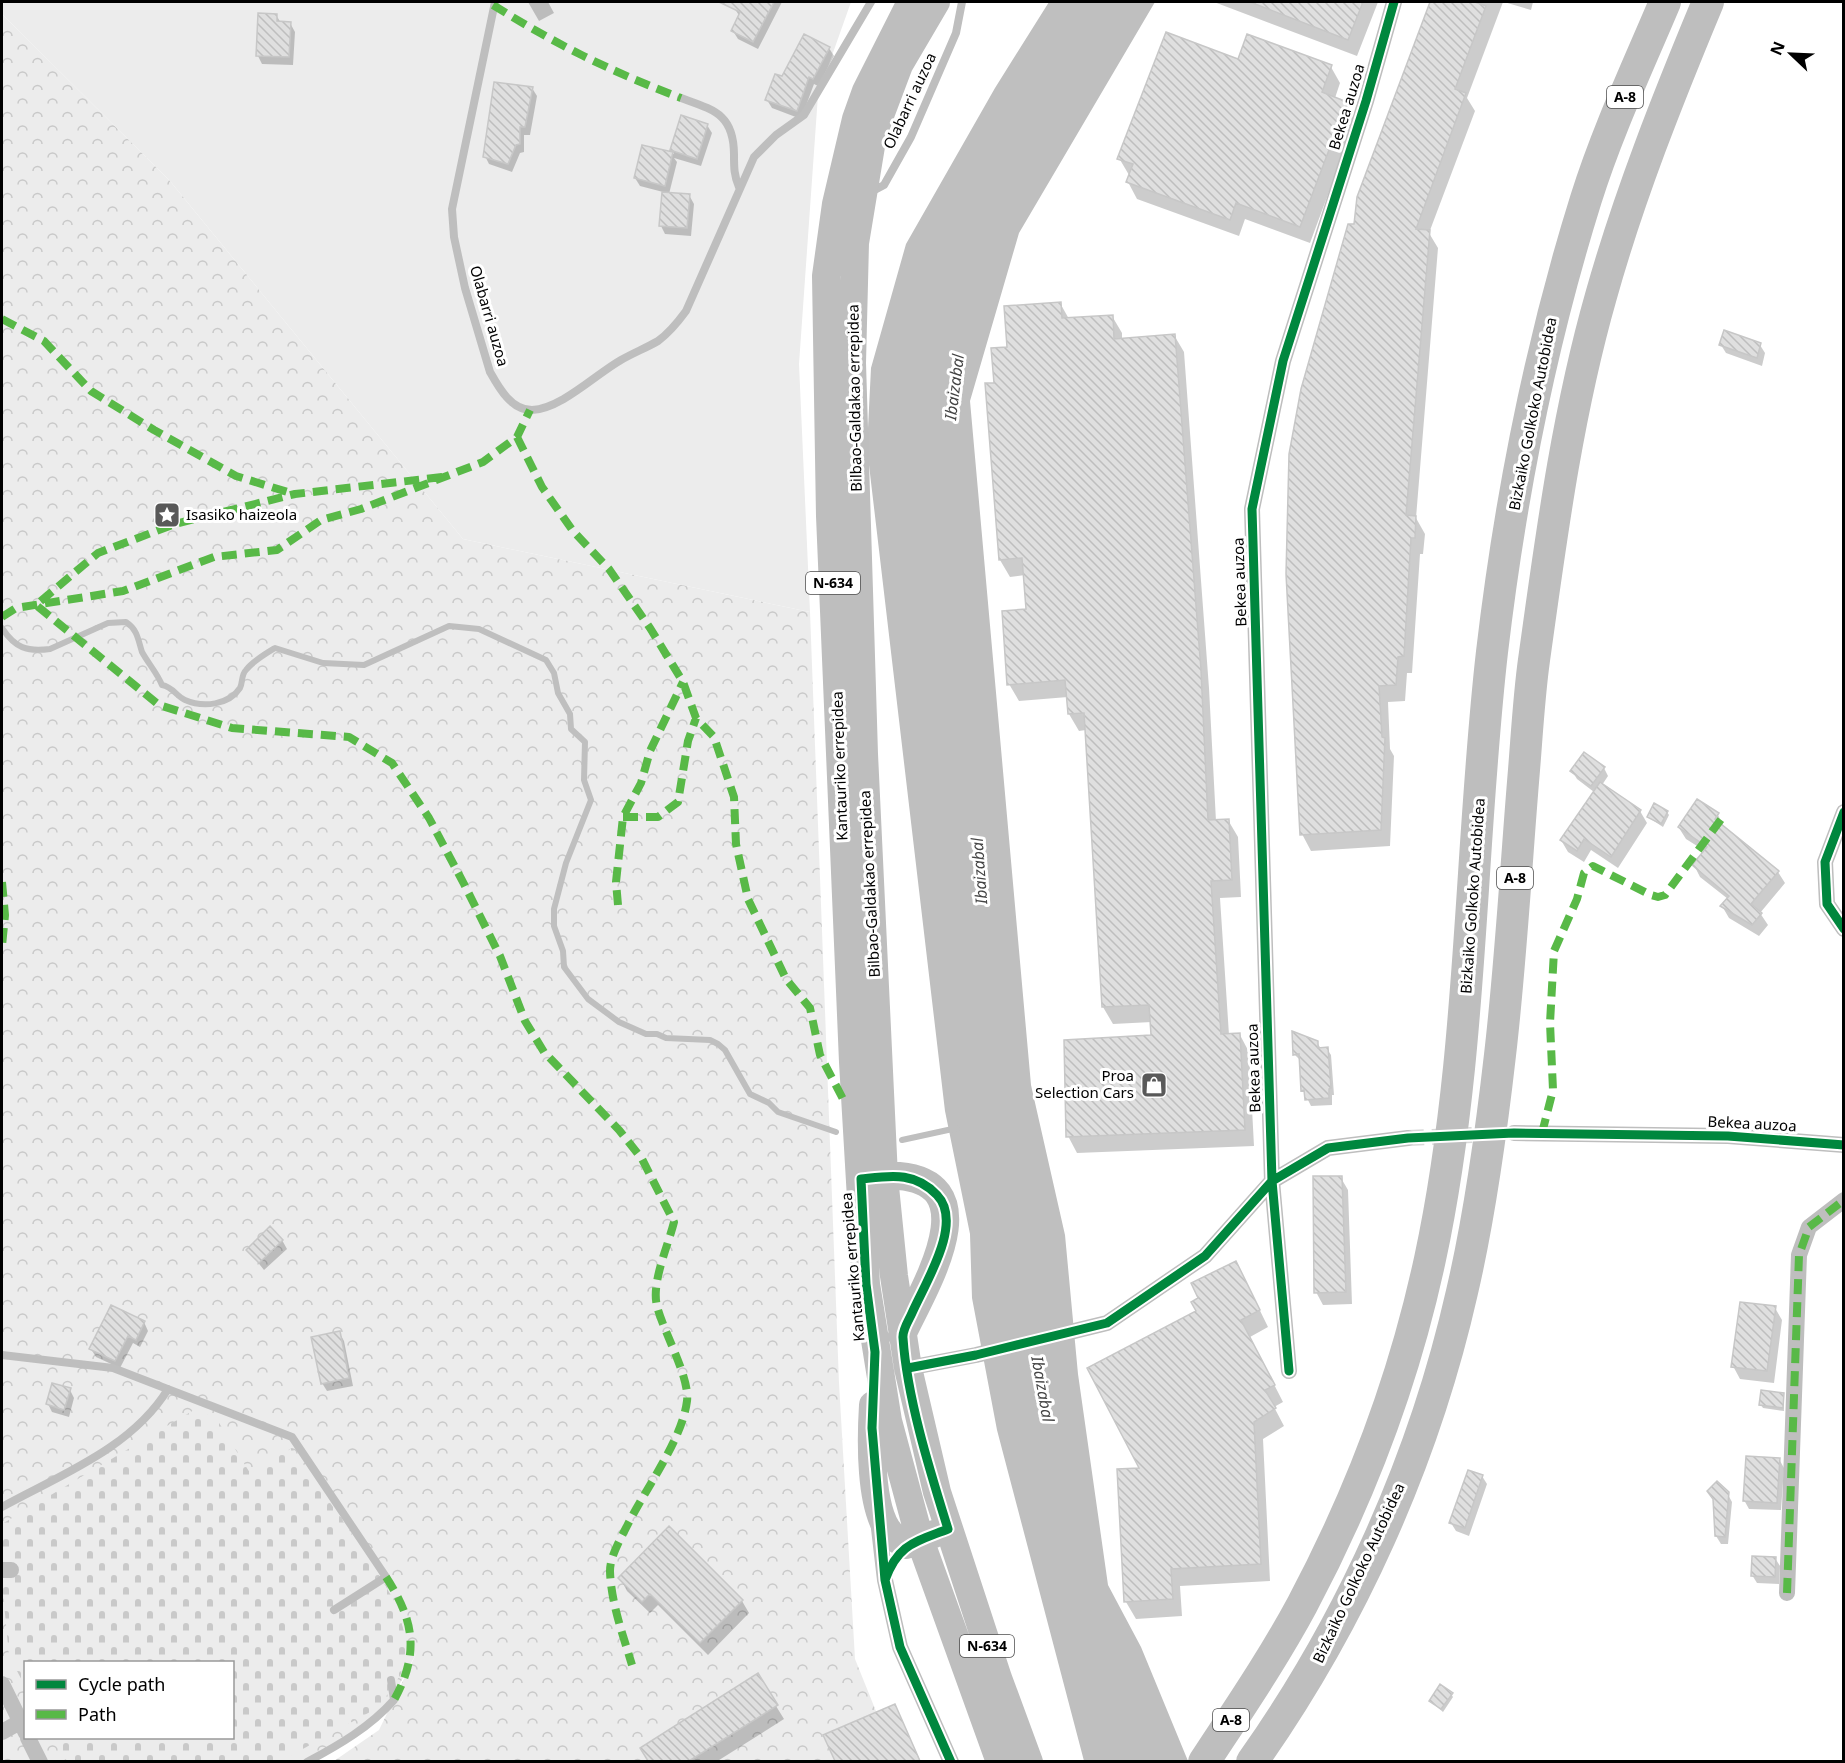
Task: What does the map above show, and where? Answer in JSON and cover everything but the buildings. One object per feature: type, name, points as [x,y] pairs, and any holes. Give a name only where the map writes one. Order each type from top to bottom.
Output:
[{"type":"highway","name":"Kantauriko errepidea","points":[[911,2],[866,91],[856,119],[836,204],[826,276],[830,516],[853,1062],[872,1178],[866,1284],[875,1352],[913,1542]]},
{"type":"highway","name":"Bilbao-Galdakao errepidea","points":[[936,2],[899,65],[873,134],[855,243],[852,363],[864,754],[872,1178],[908,1368],[948,1529],[1029,1761]]},
{"type":"highway","points":[[1588,194],[1632,28],[1642,2]]},
{"type":"highway","name":"Bizkaiko Golkoko Autobidea","points":[[1204,1761],[1258,1679],[1301,1606],[1363,1475],[1379,1435],[1409,1342],[1431,1257],[1448,1153],[1462,1039],[1492,652],[1520,462],[1558,294],[1588,194],[1665,2]]},
{"type":"highway","name":"Bizkaiko Golkoko Autobidea","points":[[1252,1761],[1309,1676],[1383,1529],[1415,1451],[1460,1302],[1482,1187],[1500,1055],[1533,666],[1564,459],[1599,302],[1622,226],[1708,2]]},
{"type":"highway","points":[[872,1178],[896,1175],[914,1178],[927,1184],[940,1198],[947,1213],[946,1232],[936,1260],[902,1335]]},
{"type":"highway","points":[[875,1352],[872,1428],[876,1497],[888,1530],[913,1542],[948,1529]]},
{"type":"highway","name":"N-634","points":[[913,1542],[1000,1761]]},
{"type":"street","name":"Bekea auzoa","points":[[1289,1371],[1272,1181],[1252,509],[1283,361],[1366,101],[1394,2]]},
{"type":"street","points":[[1844,812],[1825,862],[1827,904],[1844,928]]},
{"type":"street","name":"Bekea auzoa","points":[[1514,1133],[1728,1136],[1844,1145]]},
{"type":"street","points":[[908,1368],[976,1355],[1107,1323],[1206,1256],[1272,1181],[1328,1148],[1408,1138]]},
{"type":"street","points":[[1787,1593],[1799,1255],[1809,1227],[1844,1200]]},
{"type":"street","points":[[876,1497],[885,1580],[900,1647],[951,1761]]},
{"type":"street","points":[[885,1580],[891,1565],[913,1542]]},
{"type":"street","points":[[2,1684],[23,1728],[2,1732]]},
{"type":"street","points":[[29,1739],[40,1761]]},
{"type":"lane","name":"Olabarri auzoa","points":[[495,2],[485,39],[452,209],[454,237],[463,278],[490,372],[501,392],[514,404],[530,410],[550,406],[620,360],[659,340],[676,325],[686,310],[754,157],[776,135],[804,115],[871,2]]},
{"type":"lane","name":"Olabarri auzoa","points":[[861,198],[884,184],[911,137],[957,33],[962,2]]},
{"type":"lane","points":[[681,98],[714,110],[727,122],[734,138],[734,176],[739,188]]},
{"type":"lane","points":[[2,1355],[112,1368],[292,1437],[386,1577],[334,1610]]},
{"type":"lane","points":[[2,1507],[119,1443],[157,1407],[168,1389]]},
{"type":"lane","points":[[307,1761],[345,1741],[385,1711],[394,1700],[391,1680]]},
{"type":"green space","points":[[2,2],[851,2],[818,95],[799,364],[810,612],[463,539],[170,181],[2,14]]},
{"type":"green space","points":[[2,14],[170,181],[463,539],[810,612],[839,1383],[855,1659],[896,1761],[334,1761],[379,1730],[417,1652],[385,1711],[310,1761],[2,1761]]},
{"type":"green space","points":[[194,1410],[216,1418],[250,1473],[292,1448],[374,1566],[397,1606],[407,1643],[401,1674],[379,1707],[281,1761],[67,1761],[55,1739],[234,1739],[234,1661],[24,1661],[24,1684],[9,1656],[2,1582],[2,1524]]},
{"type":"water","name":"Ibaizabal","points":[[1049,2],[1155,2],[1019,233],[970,401],[1031,1085],[1065,1235],[1078,1374],[1108,1585],[1141,1647],[1188,1761],[1084,1761],[997,1430],[972,1298],[970,1234],[945,1111],[867,448],[871,368],[906,244],[995,88]]},
{"type":"waterway","points":[[2,628],[12,640],[22,647],[42,650],[50,649],[108,623],[126,622],[135,632],[142,652],[162,685],[185,700],[200,704],[223,701],[235,694],[240,688],[243,674],[249,667],[275,648],[323,663],[364,665],[449,626],[479,629],[546,660],[554,673],[558,693],[570,714],[571,729],[585,742],[584,780],[591,800],[566,863],[554,909],[554,926],[563,951],[564,967],[588,999],[619,1022],[646,1034],[657,1034],[666,1038],[710,1040],[718,1044],[725,1050],[750,1094],[769,1103],[778,1112],[836,1132]]},
{"type":"waterway","points":[[902,1140],[957,1128]]},
{"type":"tunnel","points":[[1408,1138],[1495,1134]]},
{"type":"marked path","points":[[493,5],[539,33],[584,56],[681,98]]},
{"type":"marked path","points":[[2,319],[44,341],[91,391],[154,430],[236,476],[294,494]]},
{"type":"marked path","points":[[2,617],[16,608],[123,591],[214,557],[277,550],[321,520],[361,509],[483,462],[517,437],[530,410]]},
{"type":"marked path","points":[[517,437],[542,487],[573,531],[609,569],[650,628],[683,682],[696,718],[714,737],[734,797],[736,844],[748,899],[786,979],[810,1008],[820,1055],[843,1099]]},
{"type":"marked path","points":[[442,477],[295,494],[175,524],[98,553],[36,605],[159,705],[232,728],[349,737],[392,763],[429,818],[464,884],[500,956],[525,1021],[544,1052],[619,1130],[642,1159],[674,1222],[658,1276],[656,1297],[660,1316],[684,1380],[687,1401],[684,1416],[671,1448],[635,1510],[610,1565],[615,1607],[632,1665]]},
{"type":"marked path","points":[[618,905],[616,882],[623,817],[641,783],[650,751],[683,682]]},
{"type":"marked path","points":[[623,817],[658,817],[678,802],[688,741],[696,718]]},
{"type":"marked path","points":[[1542,1133],[1553,1090],[1550,1023],[1554,951],[1577,899],[1584,873],[1593,866],[1651,895],[1658,897],[1665,895],[1722,818]]},
{"type":"marked path","points":[[2,882],[5,915],[2,946]]},
{"type":"marked path","points":[[1787,1593],[1799,1255],[1809,1227],[1844,1200]]},
{"type":"marked path","points":[[386,1577],[403,1608],[410,1637],[408,1667],[394,1700]]},
{"type":"cycle path","points":[[1289,1371],[1272,1181],[1252,509],[1283,361],[1366,101],[1394,2]]},
{"type":"cycle path","points":[[1844,812],[1825,862],[1827,904],[1844,929]]},
{"type":"cycle path","points":[[908,1368],[976,1355],[1107,1323],[1205,1256],[1272,1181],[1328,1148],[1408,1138],[1514,1133],[1728,1136],[1844,1145]]},
{"type":"cycle path","points":[[885,1580],[902,1551],[917,1541],[948,1529],[914,1410],[903,1338],[906,1325],[940,1253],[946,1221],[944,1207],[937,1195],[920,1182],[892,1176],[861,1179],[866,1284],[875,1352],[872,1428],[885,1580],[900,1647],[951,1762]]},
{"type":"place","name":"Isasiko haizeola","points":[[167,515]]},
{"type":"place","name":"Proa Selection Cars","points":[[1154,1085]]}]
